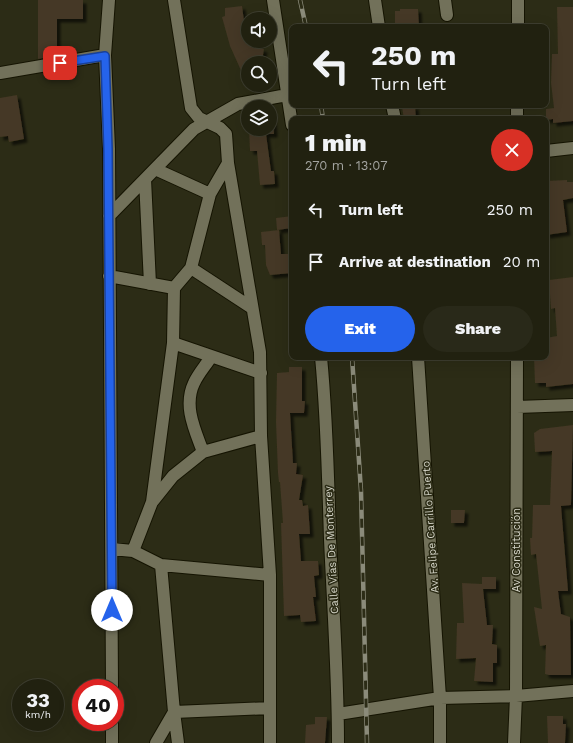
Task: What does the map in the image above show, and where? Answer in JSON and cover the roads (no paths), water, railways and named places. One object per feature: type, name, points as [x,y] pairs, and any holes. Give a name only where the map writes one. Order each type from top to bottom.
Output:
[{"type":"street","points":[[109,0],[105,56],[109,216],[112,679]]},
{"type":"street","points":[[174,0],[192,108],[199,118],[220,128],[226,134],[228,163],[260,352],[261,436],[270,575],[270,743]]},
{"type":"street","points":[[273,0],[289,106]]},
{"type":"street","points":[[375,0],[379,24]]},
{"type":"street","points":[[445,0],[447,15]]},
{"type":"street","points":[[518,0],[518,24]]},
{"type":"street","points":[[0,73],[105,56]]},
{"type":"street","points":[[109,216],[194,129],[238,104],[287,94]]},
{"type":"street","points":[[549,151],[573,148]]},
{"type":"street","points":[[133,551],[152,502],[173,343],[174,288],[191,268],[210,194],[228,163]]},
{"type":"street","points":[[155,169],[210,194]]},
{"type":"street","points":[[145,179],[150,284]]},
{"type":"street","points":[[191,268],[252,308]]},
{"type":"street","points":[[109,276],[174,288]]},
{"type":"street","points":[[173,343],[261,373]]},
{"type":"street","points":[[203,452],[190,417],[189,398],[194,382],[212,357]]},
{"type":"street","name":"Calle Vías De Monterrey","points":[[321,360],[325,404],[330,541],[338,685],[338,743]]},
{"type":"street","name":"Av. Felipe Carrillo Puerto","points":[[418,360],[440,698],[440,743]]},
{"type":"street","name":"Av Constitución","points":[[514,743],[516,696],[517,360]]},
{"type":"street","points":[[517,406],[573,405]]},
{"type":"street","points":[[152,502],[173,476],[203,452],[261,436]]},
{"type":"street","points":[[112,548],[133,551],[161,565],[270,575]]},
{"type":"street","points":[[161,565],[178,743]]},
{"type":"street","points":[[338,714],[440,698],[516,696],[573,691]]},
{"type":"street","points":[[174,712],[270,708]]},
{"type":"street","points":[[156,743],[174,712]]},
{"type":"street","points":[[112,731],[112,743]]},
{"type":"railway","points":[[300,0],[305,24]]},
{"type":"railway","points":[[321,108],[323,116]]},
{"type":"railway","points":[[352,360],[361,491],[367,743]]}]
